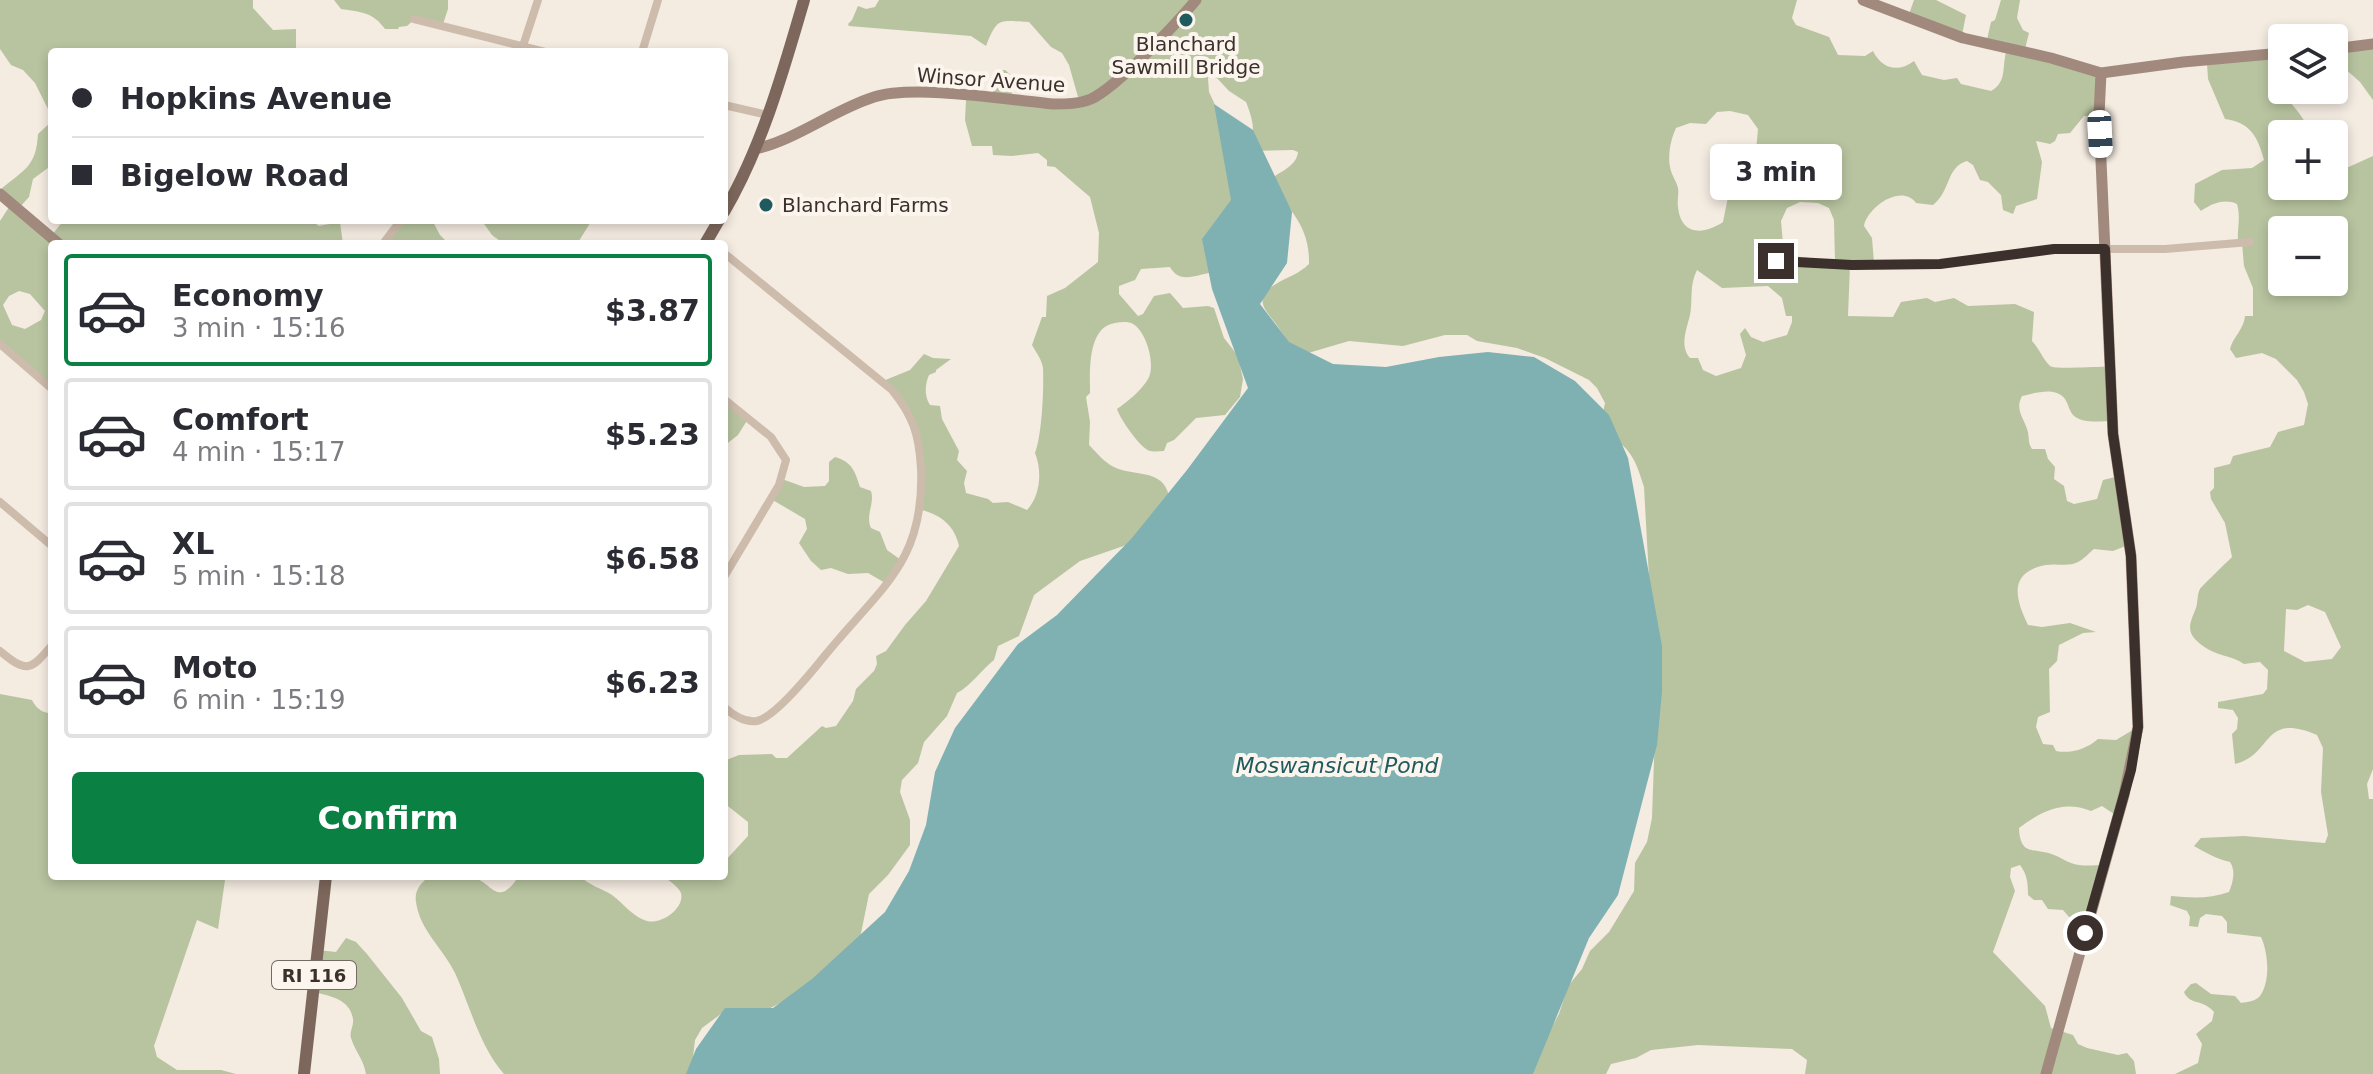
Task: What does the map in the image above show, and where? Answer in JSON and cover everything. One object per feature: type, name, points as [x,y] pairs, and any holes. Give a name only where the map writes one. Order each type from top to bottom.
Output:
[{"type":"main road","points":[[728,204],[768,115],[804,0]]},
{"type":"main road","name":"RI 116","points":[[304,1074],[326,880]]},
{"type":"street","points":[[523,48],[538,0]]},
{"type":"street","points":[[643,48],[658,0]]},
{"type":"street","name":"Winsor Avenue","points":[[755,149],[771,146],[853,105],[889,93],[1053,104],[1089,100],[1104,91],[1196,0]]},
{"type":"street","points":[[1863,0],[1963,38],[2101,73],[2268,54]]},
{"type":"street","points":[[414,19],[519,48]]},
{"type":"street","points":[[2348,47],[2373,44]]},
{"type":"street","points":[[2046,1074],[2124,795],[2138,727],[2132,568],[2113,434],[2099,115],[2101,73]]},
{"type":"street","points":[[728,106],[768,115]]},
{"type":"street","points":[[0,194],[54,240]]},
{"type":"street","points":[[1776,261],[1852,265],[1940,264],[2054,249],[2211,248],[2250,242]]},
{"type":"street","points":[[728,256],[892,390],[909,411],[917,433],[922,487],[920,514],[912,545],[880,595],[769,715],[758,721],[745,720],[728,709]]},
{"type":"street","points":[[0,344],[48,386]]},
{"type":"street","points":[[728,402],[771,437],[786,460],[779,485],[728,570]]},
{"type":"street","points":[[0,502],[48,543]]},
{"type":"street","points":[[0,651],[12,662],[28,668],[35,666],[48,650]]},
{"type":"green space","points":[[0,0],[253,0],[253,8],[273,30],[296,29],[296,48],[48,48],[48,109],[35,83],[23,70],[11,65],[0,49]]},
{"type":"green space","points":[[334,0],[448,0],[448,9],[443,24],[416,18],[407,26],[385,29],[371,16],[341,9]]},
{"type":"green space","points":[[879,0],[1797,0],[1792,18],[1796,25],[1829,37],[1838,55],[1865,56],[1873,51],[1881,62],[1891,67],[1902,67],[1914,61],[1922,75],[1944,80],[1957,78],[1961,84],[1991,91],[2002,79],[2006,52],[1986,44],[1991,22],[1995,20],[2001,0],[2020,0],[2017,18],[2023,30],[2029,33],[2024,53],[2099,72],[2099,115],[2084,116],[2070,133],[2058,134],[2050,144],[2036,141],[2042,162],[2037,199],[2016,206],[2013,214],[2003,210],[2001,195],[1988,182],[1980,180],[1973,165],[1967,161],[1955,168],[1943,193],[1933,205],[1916,203],[1902,196],[1886,200],[1878,206],[1864,226],[1872,238],[1874,263],[1850,265],[1848,316],[1893,317],[1901,302],[1927,298],[1935,302],[1954,298],[1968,306],[2015,304],[2034,312],[2032,341],[2050,366],[2110,367],[2113,421],[2078,419],[2061,395],[2051,392],[2022,396],[2019,409],[2030,446],[2032,449],[2045,449],[2055,467],[2054,479],[2064,486],[2067,501],[2074,504],[2097,499],[2103,480],[2119,476],[2128,545],[2113,551],[2094,549],[2082,559],[2067,565],[2034,568],[2020,580],[2018,596],[2028,625],[2042,627],[2070,623],[2096,632],[2083,633],[2059,645],[2057,661],[2049,669],[2050,712],[2038,717],[2036,727],[2043,744],[2053,745],[2056,751],[2073,751],[2089,746],[2098,739],[2116,740],[2136,728],[2117,816],[2102,806],[2091,811],[2062,807],[2045,812],[2019,828],[2022,843],[2029,849],[2075,864],[2104,865],[2088,922],[2069,917],[2063,910],[2048,909],[2042,900],[2034,900],[2028,895],[2027,879],[2020,865],[2011,868],[2010,877],[2015,891],[1993,952],[2045,1006],[2051,1028],[2073,1035],[2078,1044],[2087,1048],[2118,1055],[2127,1053],[2134,1061],[2136,1074],[1805,1074],[1807,1060],[1792,1049],[1698,1045],[1651,1050],[1636,1058],[1611,1064],[1606,1074],[1533,1074],[1538,1053],[1559,1014],[1568,986],[1582,969],[1590,951],[1609,932],[1634,891],[1635,863],[1647,842],[1652,818],[1656,704],[1644,487],[1630,454],[1604,430],[1602,418],[1605,403],[1597,388],[1589,380],[1545,358],[1517,348],[1477,341],[1467,335],[1445,335],[1403,346],[1349,341],[1298,356],[1265,308],[1263,299],[1269,289],[1309,264],[1306,237],[1272,178],[1292,164],[1298,152],[1250,151],[1253,126],[1246,102],[1229,91],[1216,77],[1208,78],[1209,92],[1237,178],[1224,242],[1209,273],[1182,277],[1170,267],[1141,269],[1135,280],[1119,286],[1119,294],[1138,316],[1143,314],[1154,296],[1170,293],[1183,308],[1214,308],[1224,338],[1238,356],[1243,379],[1240,397],[1225,415],[1196,418],[1167,443],[1164,451],[1150,451],[1131,433],[1117,409],[1148,379],[1151,366],[1146,341],[1138,328],[1129,322],[1106,326],[1099,333],[1092,352],[1090,393],[1086,397],[1090,422],[1089,445],[1114,467],[1161,481],[1169,496],[1141,540],[1080,561],[1034,595],[1019,636],[998,646],[994,660],[957,693],[947,716],[924,742],[918,763],[902,780],[900,792],[910,820],[910,845],[869,894],[858,948],[817,992],[780,1003],[757,1015],[729,1008],[702,1028],[695,1040],[691,1074],[504,1074],[482,1039],[455,973],[422,922],[416,894],[424,881],[479,880],[499,892],[505,891],[516,880],[585,880],[612,895],[638,917],[652,922],[670,914],[679,905],[681,893],[668,880],[728,880],[728,858],[748,836],[748,822],[728,806],[728,759],[739,755],[772,754],[776,758],[787,758],[822,726],[836,726],[853,701],[856,689],[874,671],[876,656],[886,651],[926,601],[959,546],[946,522],[922,510],[918,433],[883,381],[910,370],[924,354],[951,359],[929,375],[926,394],[930,405],[940,406],[942,419],[959,451],[957,460],[967,471],[964,483],[966,493],[993,503],[1008,502],[1027,510],[1038,490],[1039,467],[1035,453],[1041,424],[1043,368],[1032,345],[1042,317],[1046,317],[1047,296],[1065,288],[1098,262],[1099,233],[1090,197],[1055,167],[1047,166],[1047,160],[1038,153],[993,155],[992,146],[972,146],[965,120],[966,100],[991,100],[997,70],[1005,70],[1011,75],[1012,102],[1080,104],[1069,65],[1062,53],[1051,47],[1029,22],[1001,22],[986,46],[971,36],[849,26],[858,6],[866,9],[875,7]],"holes":[[[1717,112],[1748,115],[1758,129],[1756,151],[1735,163],[1729,155],[1728,197],[1723,222],[1701,231],[1689,228],[1680,217],[1678,188],[1669,161],[1676,128],[1690,123],[1706,124]],[[1800,202],[1818,203],[1829,208],[1834,220],[1835,261],[1784,255],[1781,221],[1787,208]],[[1697,270],[1722,288],[1768,286],[1782,298],[1786,316],[1792,316],[1787,335],[1763,342],[1751,337],[1745,328],[1740,334],[1746,355],[1741,368],[1716,376],[1703,370],[1698,358],[1690,358],[1684,343]]]},
{"type":"green space","points":[[1914,0],[1936,0],[1966,15],[1962,35],[1908,17]]},
{"type":"green space","points":[[2373,43],[2373,100],[2348,71],[2348,46]]},
{"type":"green space","points":[[2268,56],[2268,104],[2292,104],[2304,120],[2268,120],[2268,200],[2348,200],[2348,167],[2373,156],[2373,769],[2367,784],[2369,799],[2373,799],[2373,1074],[2175,1074],[2198,1063],[2202,1044],[2196,1034],[2212,1021],[2214,1012],[2187,996],[2184,992],[2191,984],[2196,983],[2211,994],[2235,996],[2241,1003],[2260,996],[2267,975],[2267,958],[2261,937],[2227,933],[2227,922],[2222,916],[2206,914],[2200,918],[2198,927],[2189,926],[2187,911],[2170,905],[2171,896],[2215,896],[2229,892],[2233,877],[2230,862],[2194,846],[2201,838],[2244,836],[2325,843],[2328,835],[2321,792],[2323,748],[2317,735],[2299,729],[2277,731],[2256,752],[2235,764],[2232,734],[2237,729],[2238,718],[2233,710],[2218,708],[2218,702],[2263,694],[2267,689],[2268,670],[2260,662],[2244,664],[2208,649],[2193,637],[2190,628],[2200,589],[2232,557],[2225,523],[2211,499],[2214,468],[2230,464],[2233,456],[2270,447],[2278,432],[2304,425],[2308,404],[2297,380],[2276,359],[2262,353],[2236,358],[2230,349],[2245,316],[2253,316],[2253,288],[2244,266],[2242,243],[2238,242],[2237,204],[2223,202],[2201,211],[2194,202],[2195,184],[2222,170],[2252,168],[2264,160],[2252,132],[2241,123],[2225,119],[2208,79],[2207,63]],"holes":[[[2308,605],[2325,612],[2341,647],[2332,659],[2305,662],[2284,651],[2286,609],[2297,610]]]},
{"type":"green space","points":[[48,125],[48,168],[33,179],[29,197],[19,208],[51,236],[61,224],[340,224],[342,240],[48,240],[48,387],[0,345],[0,221],[11,204],[0,190],[22,172],[35,154],[38,134]],"holes":[[[19,291],[30,294],[45,311],[41,320],[25,329],[12,325],[3,305],[9,296]]]},
{"type":"green space","points":[[397,224],[434,224],[445,240],[386,240]]},
{"type":"green space","points":[[484,224],[590,224],[580,240],[499,240]]},
{"type":"green space","points":[[728,402],[748,419],[738,435],[728,443]]},
{"type":"green space","points":[[835,457],[852,468],[860,487],[871,491],[871,528],[880,532],[887,550],[901,560],[887,584],[868,573],[848,574],[831,568],[821,570],[799,543],[807,529],[805,519],[771,499],[782,479],[804,487],[825,486],[829,481],[829,462]]},
{"type":"green space","points":[[0,694],[32,700],[40,710],[48,713],[48,880],[225,880],[218,929],[197,920],[154,1046],[157,1057],[177,1070],[221,1070],[236,1074],[0,1074]]},
{"type":"green space","points":[[346,938],[356,942],[367,954],[402,998],[421,1031],[432,1037],[440,1074],[366,1074],[351,1038],[353,1019],[348,1007],[314,992],[318,950],[336,952]]},
{"type":"water","name":"Moswansicut Pond","points":[[1214,104],[1253,130],[1292,212],[1287,263],[1260,304],[1289,342],[1333,364],[1386,367],[1488,352],[1534,357],[1575,381],[1609,415],[1628,458],[1662,646],[1657,745],[1618,895],[1589,938],[1533,1074],[686,1074],[696,1049],[725,1008],[773,1008],[812,979],[885,912],[909,871],[926,825],[935,772],[955,728],[1018,644],[1057,615],[1132,538],[1248,388],[1212,289],[1202,239],[1231,200]]},
{"type":"place","name":"Blanchard Sawmill Bridge","points":[[1186,20]]},
{"type":"place","name":"Blanchard Farms","points":[[766,205]]},
{"type":"route","points":[[1776,261],[1852,265],[1940,264],[2054,249],[2105,249],[2113,434],[2131,556],[2138,727],[2131,770],[2085,933]]}]
